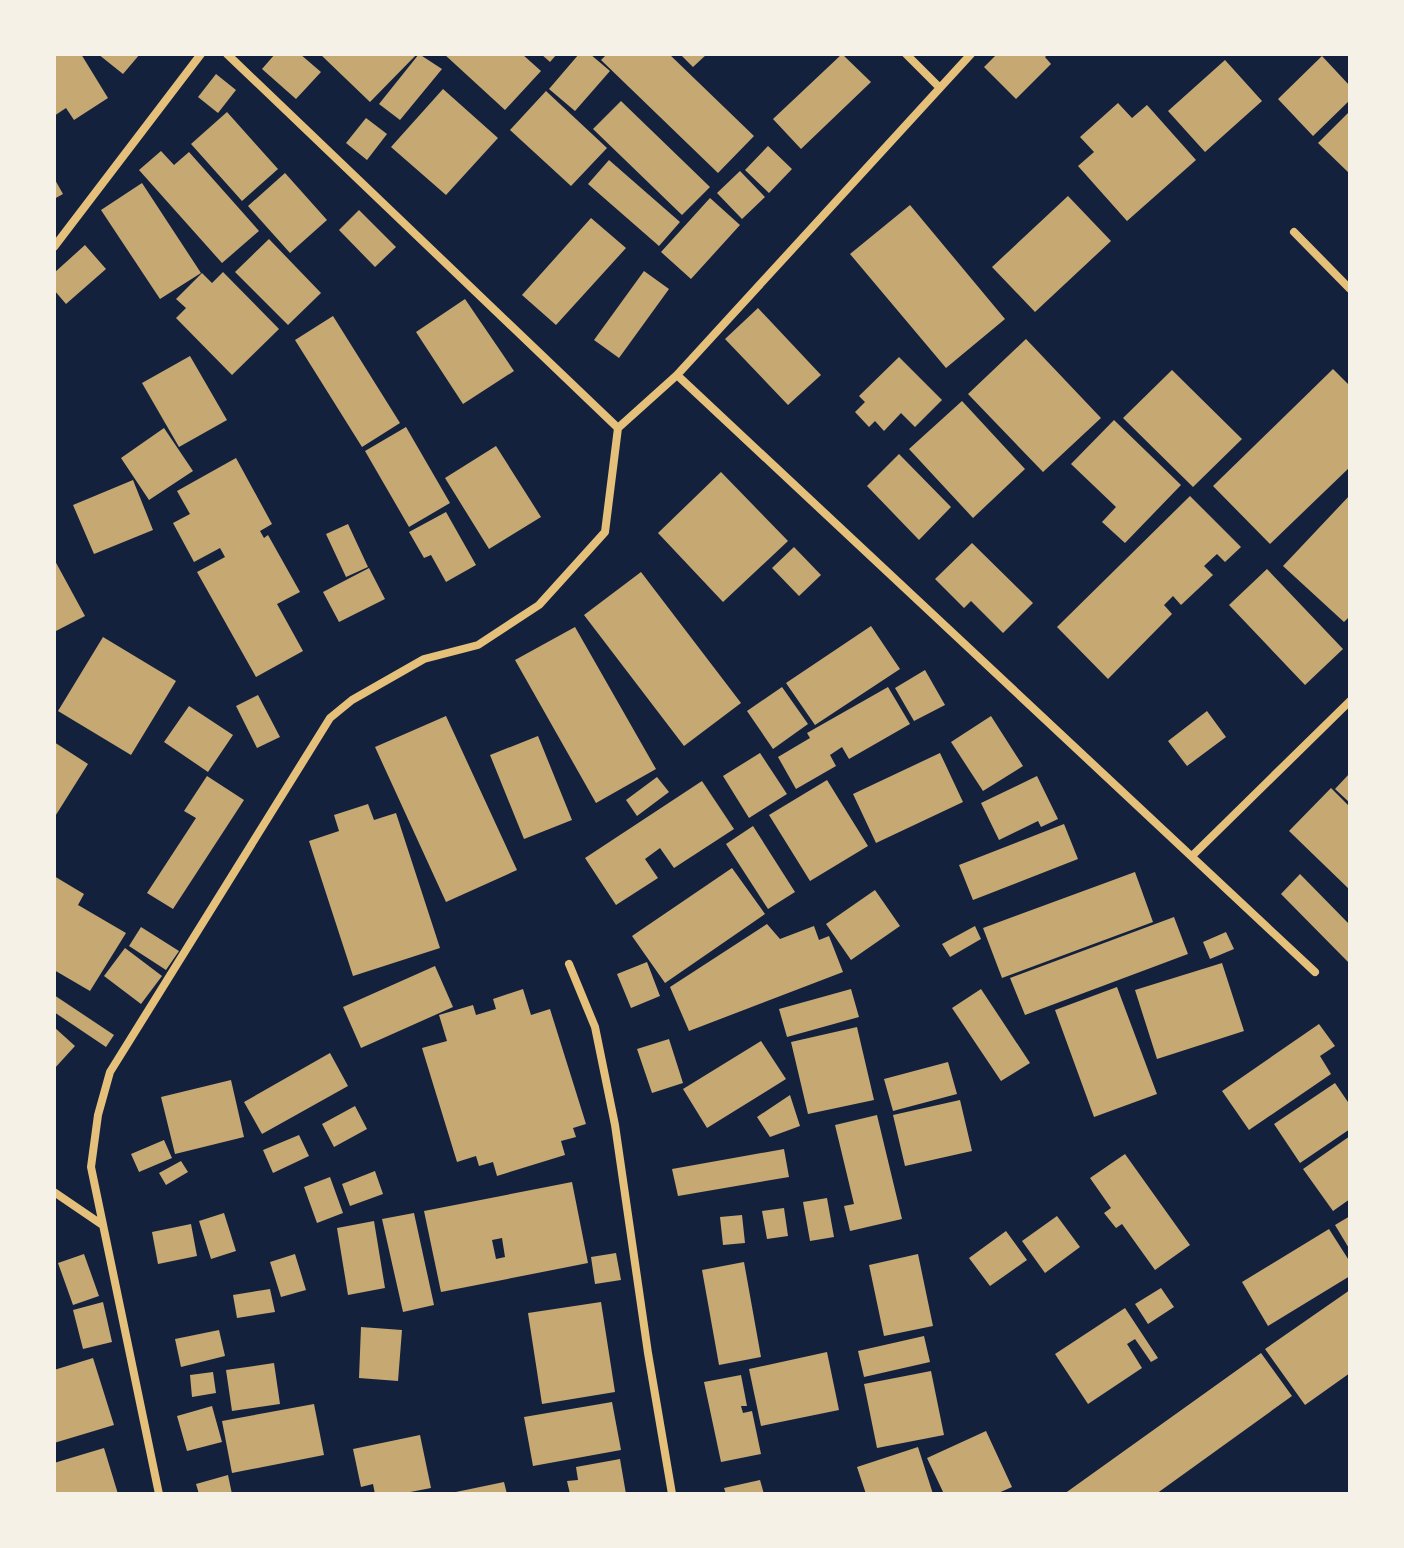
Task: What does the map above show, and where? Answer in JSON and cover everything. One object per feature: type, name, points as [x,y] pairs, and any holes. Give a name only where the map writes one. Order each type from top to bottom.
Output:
[{"type":"street","points":[[54,247],[201,54]]},
{"type":"street","points":[[227,54],[618,428]]},
{"type":"street","points":[[906,54],[940,88]]},
{"type":"street","points":[[159,1494],[91,1167],[98,1115],[110,1072],[330,718],[352,700],[424,659],[478,645],[539,605],[605,532],[618,428],[677,375],[971,54]]},
{"type":"street","points":[[1294,232],[1350,289]]},
{"type":"street","points":[[677,375],[1315,972]]},
{"type":"street","points":[[1193,855],[1350,701]]},
{"type":"street","points":[[569,964],[595,1027],[615,1125],[672,1494]]},
{"type":"street","points":[[54,1192],[101,1224]]},
{"type":"building","points":[[54,54],[81,54],[108,98],[74,120],[66,108],[54,116]]},
{"type":"building","points":[[98,54],[140,54],[123,74]]},
{"type":"building","points":[[275,54],[300,54],[321,72],[296,99],[262,69]]},
{"type":"building","points":[[320,54],[417,54],[370,102]]},
{"type":"building","points":[[419,54],[442,69],[400,120],[379,104]]},
{"type":"building","points":[[444,54],[522,54],[541,71],[505,110]]},
{"type":"building","points":[[541,54],[557,54],[550,62]]},
{"type":"building","points":[[579,54],[590,54],[610,71],[575,111],[549,89]]},
{"type":"building","points":[[607,54],[669,54],[754,136],[718,173],[601,60]]},
{"type":"building","points":[[680,54],[707,54],[693,67]]},
{"type":"building","points":[[842,54],[871,82],[801,149],[773,119]]},
{"type":"building","points":[[997,54],[1048,54],[1045,57],[1051,64],[1016,99],[984,67]]},
{"type":"building","points":[[1322,56],[1350,86],[1350,100],[1313,136],[1278,99]]},
{"type":"building","points":[[1225,60],[1262,101],[1205,152],[1168,111]]},
{"type":"building","points":[[216,74],[236,90],[218,113],[198,97]]},
{"type":"building","points":[[443,89],[498,138],[446,195],[391,147]]},
{"type":"building","points":[[546,91],[607,148],[571,186],[510,130]]},
{"type":"building","points":[[621,101],[710,187],[682,215],[593,129]]},
{"type":"building","points":[[1118,103],[1132,118],[1147,105],[1196,160],[1127,221],[1078,166],[1094,152],[1080,137]]},
{"type":"building","points":[[1350,111],[1350,174],[1318,143]]},
{"type":"building","points":[[227,112],[278,169],[242,201],[191,144]]},
{"type":"building","points":[[366,118],[387,134],[367,160],[346,143]]},
{"type":"building","points":[[768,146],[792,169],[769,193],[745,170]]},
{"type":"building","points":[[161,151],[174,165],[189,152],[259,231],[222,263],[139,170]]},
{"type":"building","points":[[609,160],[680,222],[659,246],[588,184]]},
{"type":"building","points":[[740,171],[765,197],[742,219],[717,193]]},
{"type":"building","points":[[285,173],[327,220],[290,253],[248,206]]},
{"type":"building","points":[[54,178],[63,194],[54,199]]},
{"type":"building","points":[[142,183],[201,273],[160,299],[101,210]]},
{"type":"building","points":[[1068,196],[1111,241],[1035,312],[992,267]]},
{"type":"building","points":[[710,198],[740,225],[691,279],[661,252]]},
{"type":"building","points":[[910,205],[1005,319],[946,368],[850,254]]},
{"type":"building","points":[[359,210],[396,247],[375,267],[339,230]]},
{"type":"building","points":[[591,218],[626,248],[556,325],[522,295]]},
{"type":"building","points":[[269,239],[321,293],[288,325],[235,272]]},
{"type":"building","points":[[85,245],[106,269],[66,304],[54,290],[54,273]]},
{"type":"building","points":[[644,271],[669,289],[619,358],[594,340]]},
{"type":"building","points":[[223,272],[279,329],[232,375],[176,318],[186,308],[176,299],[202,273],[212,283]]},
{"type":"building","points":[[465,299],[514,371],[463,404],[416,332]]},
{"type":"building","points":[[758,308],[821,375],[788,405],[725,339]]},
{"type":"building","points":[[333,316],[400,423],[362,447],[295,340]]},
{"type":"building","points":[[1026,339],[1101,418],[1043,472],[968,394]]},
{"type":"building","points":[[190,356],[227,420],[179,447],[142,383]]},
{"type":"building","points":[[899,357],[942,400],[915,427],[901,413],[884,431],[875,421],[869,427],[855,412],[865,402],[859,396]]},
{"type":"building","points":[[1333,369],[1350,386],[1350,467],[1270,544],[1213,486]]},
{"type":"building","points":[[1172,370],[1242,439],[1193,487],[1123,418]]},
{"type":"building","points":[[962,401],[1025,469],[973,518],[909,449]]},
{"type":"building","points":[[1114,420],[1181,485],[1125,543],[1102,522],[1116,507],[1071,464]]},
{"type":"building","points":[[406,427],[450,503],[409,527],[365,451]]},
{"type":"building","points":[[164,428],[193,471],[149,500],[121,458]]},
{"type":"building","points":[[496,446],[541,517],[489,549],[445,478]]},
{"type":"building","points":[[899,454],[951,507],[919,540],[867,486]]},
{"type":"building","points":[[236,458],[272,524],[260,531],[264,538],[268,535],[300,592],[277,604],[303,651],[256,677],[197,572],[225,557],[220,548],[194,562],[173,523],[190,514],[177,491]]},
{"type":"building","points":[[721,472],[788,541],[723,602],[658,533]]},
{"type":"building","points":[[133,480],[153,530],[94,554],[73,505]]},
{"type":"building","points":[[1350,495],[1350,616],[1344,622],[1283,566]]},
{"type":"building","points":[[1190,496],[1241,547],[1225,562],[1217,554],[1204,566],[1213,575],[1181,605],[1173,596],[1164,605],[1172,614],[1108,679],[1057,627]]},
{"type":"building","points":[[446,512],[476,565],[446,582],[431,555],[424,558],[409,532]]},
{"type":"building","points":[[348,524],[368,567],[346,577],[326,534]]},
{"type":"building","points":[[972,543],[1033,603],[1003,633],[971,601],[964,608],[935,579]]},
{"type":"building","points":[[794,547],[821,575],[799,596],[772,568]]},
{"type":"building","points":[[54,559],[85,616],[54,632]]},
{"type":"building","points":[[369,568],[385,599],[339,622],[323,592]]},
{"type":"building","points":[[1267,569],[1343,649],[1305,685],[1229,605]]},
{"type":"building","points":[[641,572],[741,703],[684,746],[584,615]]},
{"type":"building","points":[[871,626],[900,669],[815,725],[786,683]]},
{"type":"building","points":[[575,627],[656,769],[596,803],[515,660]]},
{"type":"building","points":[[103,637],[176,681],[131,755],[58,711]]},
{"type":"building","points":[[925,670],[945,705],[914,721],[895,688]]},
{"type":"building","points":[[782,687],[808,724],[773,749],[747,711]]},
{"type":"building","points":[[888,687],[910,724],[849,759],[842,747],[830,755],[836,766],[796,789],[778,757],[810,738],[807,733]]},
{"type":"building","points":[[258,695],[280,737],[257,748],[236,706]]},
{"type":"building","points":[[189,706],[233,735],[208,772],[164,742]]},
{"type":"building","points":[[1207,711],[1226,737],[1187,766],[1168,741]]},
{"type":"building","points":[[446,716],[517,870],[446,902],[375,747]]},
{"type":"building","points":[[991,716],[1023,766],[983,791],[951,742]]},
{"type":"building","points":[[538,736],[572,820],[524,839],[490,755]]},
{"type":"building","points":[[54,742],[88,764],[54,818]]},
{"type":"building","points":[[760,753],[787,794],[749,818],[723,776]]},
{"type":"building","points":[[940,753],[963,802],[876,843],[853,794]]},
{"type":"building","points":[[1350,773],[1350,803],[1335,789]]},
{"type":"building","points":[[207,776],[244,800],[173,909],[147,893],[196,818],[184,811]]},
{"type":"building","points":[[1037,776],[1058,819],[1041,827],[1038,821],[999,840],[981,803]]},
{"type":"building","points":[[657,777],[669,792],[637,816],[626,800]]},
{"type":"building","points":[[827,780],[868,846],[810,881],[769,815]]},
{"type":"building","points":[[702,781],[734,829],[674,868],[660,848],[645,859],[658,878],[616,905],[585,858]]},
{"type":"building","points":[[1331,788],[1350,807],[1350,890],[1289,831]]},
{"type":"building","points":[[368,804],[374,820],[396,813],[440,948],[353,976],[309,841],[339,831],[334,815]]},
{"type":"building","points":[[1064,824],[1078,859],[973,900],[959,865]]},
{"type":"building","points":[[753,826],[795,892],[768,909],[726,844]]},
{"type":"building","points":[[732,868],[765,914],[665,983],[632,936]]},
{"type":"building","points":[[1135,872],[1153,922],[1002,978],[983,928]]},
{"type":"building","points":[[1300,874],[1350,925],[1350,964],[1281,894]]},
{"type":"building","points":[[54,876],[84,894],[78,905],[126,933],[90,991],[54,970]]},
{"type":"building","points":[[875,890],[900,926],[851,960],[826,924]]},
{"type":"building","points":[[1174,917],[1188,954],[1025,1015],[1010,978]]},
{"type":"building","points":[[767,924],[780,939],[814,926],[819,940],[829,936],[843,972],[689,1031],[670,987]]},
{"type":"building","points":[[975,926],[981,939],[950,957],[942,944]]},
{"type":"building","points":[[141,927],[179,951],[166,970],[129,946]]},
{"type":"building","points":[[1226,932],[1234,949],[1210,959],[1203,942]]},
{"type":"building","points":[[125,948],[162,976],[141,1004],[104,976]]},
{"type":"building","points":[[647,962],[660,996],[631,1008],[617,974]]},
{"type":"building","points":[[1222,963],[1244,1031],[1157,1059],[1135,990]]},
{"type":"building","points":[[435,966],[453,1007],[361,1048],[343,1007]]},
{"type":"building","points":[[1117,987],[1157,1094],[1094,1117],[1055,1010]]},
{"type":"building","points":[[523,989],[531,1015],[550,1009],[586,1124],[573,1128],[576,1137],[561,1141],[565,1155],[497,1176],[493,1162],[479,1166],[476,1156],[457,1162],[422,1048],[447,1041],[439,1015],[473,1005],[476,1015],[496,1009],[493,999]]},
{"type":"building","points":[[851,989],[859,1017],[787,1037],[779,1009]]},
{"type":"building","points":[[981,989],[1030,1063],[1001,1081],[952,1008]]},
{"type":"building","points":[[54,995],[114,1035],[106,1047],[54,1012]]},
{"type":"building","points":[[1319,1024],[1335,1046],[1320,1056],[1331,1074],[1249,1130],[1222,1091]]},
{"type":"building","points":[[54,1027],[75,1046],[54,1069]]},
{"type":"building","points":[[857,1027],[874,1100],[808,1114],[791,1042]]},
{"type":"building","points":[[669,1039],[683,1083],[652,1093],[637,1049]]},
{"type":"building","points":[[761,1041],[786,1079],[707,1128],[683,1089]]},
{"type":"building","points":[[330,1053],[348,1086],[262,1134],[244,1102]]},
{"type":"building","points":[[948,1062],[957,1094],[893,1111],[884,1079]]},
{"type":"building","points":[[231,1080],[244,1137],[175,1154],[161,1097]]},
{"type":"building","points":[[1335,1083],[1350,1105],[1350,1129],[1300,1163],[1274,1124]]},
{"type":"building","points":[[790,1095],[800,1126],[770,1137],[757,1117]]},
{"type":"building","points":[[960,1100],[972,1151],[905,1166],[893,1115]]},
{"type":"building","points":[[355,1106],[367,1129],[334,1147],[322,1124]]},
{"type":"building","points":[[877,1115],[902,1219],[850,1231],[844,1206],[854,1204],[835,1125]]},
{"type":"building","points":[[299,1135],[309,1156],[273,1173],[263,1150]]},
{"type":"building","points":[[1350,1136],[1350,1199],[1333,1211],[1303,1169]]},
{"type":"building","points":[[164,1140],[172,1158],[139,1172],[131,1154]]},
{"type":"building","points":[[784,1149],[789,1177],[678,1196],[672,1169]]},
{"type":"building","points":[[1125,1154],[1190,1245],[1155,1270],[1122,1224],[1116,1228],[1104,1213],[1111,1208],[1090,1178]]},
{"type":"building","points":[[181,1161],[188,1172],[166,1185],[159,1173]]},
{"type":"building","points":[[375,1171],[383,1194],[350,1206],[342,1184]]},
{"type":"building","points":[[330,1177],[343,1213],[317,1223],[304,1187]]},
{"type":"building","points":[[572,1182],[588,1263],[441,1292],[424,1211]],"holes":[[[502,1238],[505,1257],[496,1259],[492,1240]]]},
{"type":"building","points":[[827,1198],[834,1237],[810,1241],[803,1202]]},
{"type":"building","points":[[784,1208],[788,1236],[767,1239],[762,1211]]},
{"type":"building","points":[[224,1213],[236,1251],[211,1259],[199,1221]]},
{"type":"building","points":[[414,1213],[434,1305],[403,1312],[382,1219]]},
{"type":"building","points":[[742,1215],[745,1243],[723,1245],[720,1217]]},
{"type":"building","points":[[1057,1216],[1080,1247],[1045,1273],[1022,1241]]},
{"type":"building","points":[[1350,1216],[1350,1250],[1335,1225]]},
{"type":"building","points":[[374,1221],[385,1288],[348,1295],[337,1228]]},
{"type":"building","points":[[191,1224],[197,1256],[158,1264],[152,1232]]},
{"type":"building","points":[[1329,1229],[1350,1262],[1350,1276],[1268,1326],[1242,1282]]},
{"type":"building","points":[[1006,1231],[1027,1260],[990,1286],[969,1258]]},
{"type":"building","points":[[616,1253],[621,1280],[595,1284],[591,1257]]},
{"type":"building","points":[[84,1254],[99,1296],[73,1305],[58,1263]]},
{"type":"building","points":[[295,1254],[306,1290],[281,1297],[270,1262]]},
{"type":"building","points":[[918,1254],[933,1326],[884,1336],[869,1265]]},
{"type":"building","points":[[744,1262],[761,1357],[719,1365],[702,1270]]},
{"type":"building","points":[[1161,1288],[1174,1307],[1148,1324],[1135,1304]]},
{"type":"building","points":[[270,1289],[275,1312],[237,1318],[233,1295]]},
{"type":"building","points":[[1350,1290],[1350,1373],[1305,1405],[1265,1349]]},
{"type":"building","points":[[103,1302],[112,1342],[83,1349],[73,1310]]},
{"type":"building","points":[[601,1302],[615,1392],[542,1404],[528,1313]]},
{"type":"building","points":[[1125,1308],[1158,1358],[1151,1362],[1135,1339],[1127,1344],[1142,1368],[1088,1404],[1055,1354]]},
{"type":"building","points":[[361,1327],[402,1330],[398,1381],[359,1378]]},
{"type":"building","points":[[219,1330],[225,1356],[181,1367],[175,1339]]},
{"type":"building","points":[[924,1336],[930,1362],[864,1377],[858,1351]]},
{"type":"building","points":[[827,1352],[839,1410],[761,1426],[749,1369]]},
{"type":"building","points":[[1261,1353],[1292,1396],[1156,1494],[1064,1494]]},
{"type":"building","points":[[93,1358],[114,1425],[54,1443],[54,1370]]},
{"type":"building","points":[[274,1363],[280,1404],[232,1411],[226,1370]]},
{"type":"building","points":[[931,1371],[944,1435],[877,1448],[864,1384]]},
{"type":"building","points":[[213,1372],[216,1393],[192,1397],[190,1375]]},
{"type":"building","points":[[741,1375],[747,1406],[741,1406],[743,1413],[752,1411],[761,1454],[721,1462],[704,1382]]},
{"type":"building","points":[[612,1402],[621,1450],[533,1466],[524,1417]]},
{"type":"building","points":[[314,1404],[324,1455],[232,1473],[222,1421]]},
{"type":"building","points":[[212,1406],[222,1442],[187,1451],[177,1416]]},
{"type":"building","points":[[986,1431],[1012,1487],[996,1494],[944,1494],[927,1458]]},
{"type":"building","points":[[420,1435],[431,1488],[400,1494],[375,1494],[373,1484],[361,1487],[353,1449]]},
{"type":"building","points":[[918,1447],[933,1494],[866,1494],[857,1467]]},
{"type":"building","points":[[104,1448],[118,1494],[54,1494],[54,1463]]},
{"type":"building","points":[[620,1459],[626,1494],[570,1494],[567,1481],[578,1480],[576,1467]]},
{"type":"building","points":[[228,1475],[232,1494],[199,1494],[196,1484]]},
{"type":"building","points":[[760,1480],[764,1494],[726,1494],[724,1488]]},
{"type":"building","points":[[504,1482],[507,1494],[451,1493]]}]
